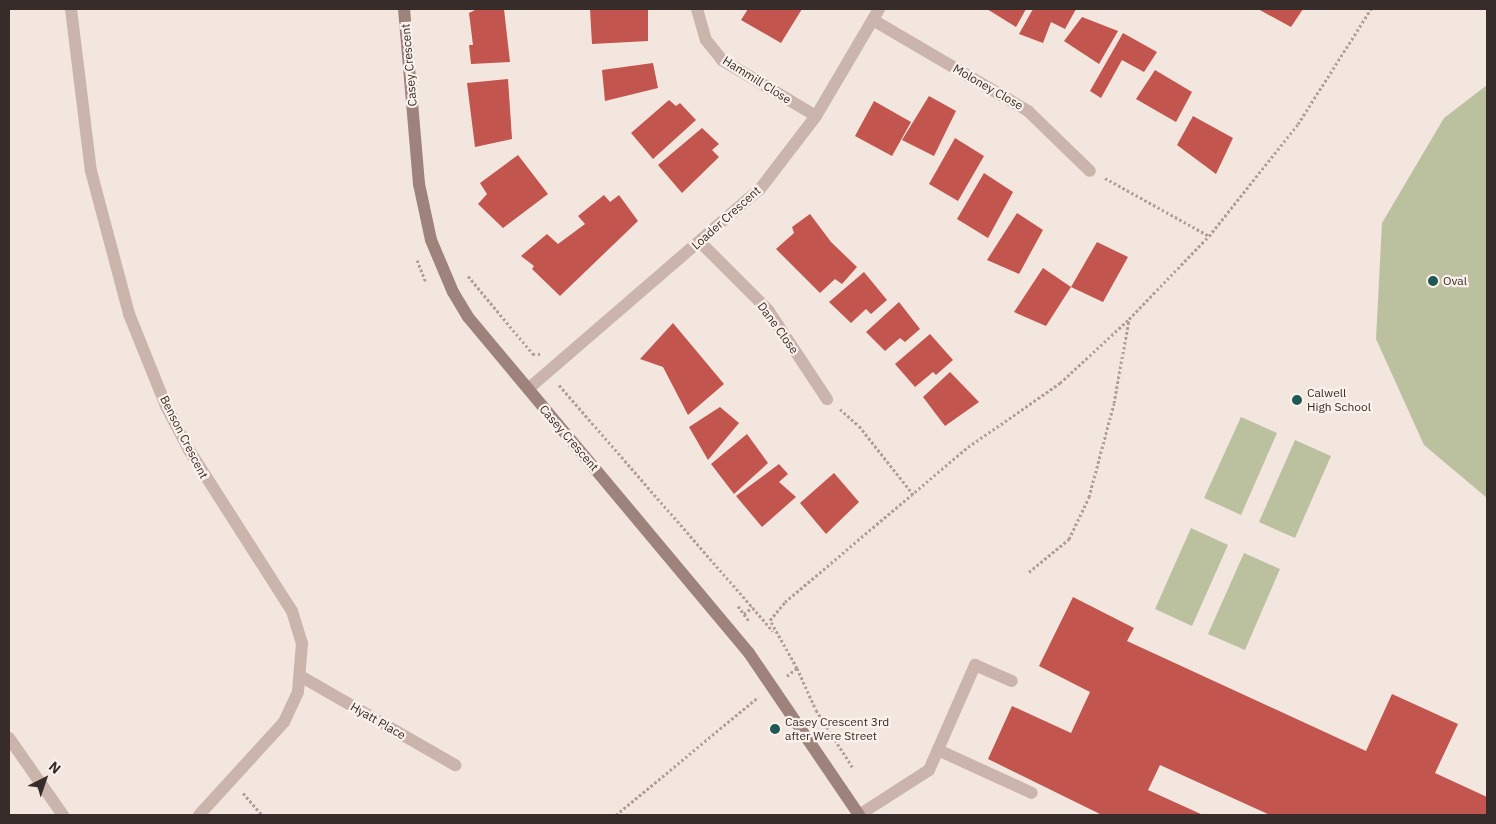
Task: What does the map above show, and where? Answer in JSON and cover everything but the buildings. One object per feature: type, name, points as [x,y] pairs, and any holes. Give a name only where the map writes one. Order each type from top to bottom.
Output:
[{"type":"street","name":"Benson Crescent","points":[[71,9],[91,171],[129,314],[166,406],[189,450],[292,611],[302,643],[302,676],[298,692],[284,722],[199,815]]},
{"type":"street","name":"Casey Crescent","points":[[404,9],[420,184],[431,240],[453,292],[468,317],[677,563],[774,686],[859,815]]},
{"type":"street","name":"Hammill Close","points":[[697,9],[706,40],[722,60],[816,116]]},
{"type":"street","name":"Loader Crescent","points":[[528,389],[700,242],[765,183],[816,116],[876,14]]},
{"type":"street","name":"Moloney Close","points":[[876,14],[1028,110],[1090,171]]},
{"type":"street","name":"Dane Close","points":[[700,242],[768,310],[827,399]]},
{"type":"street","points":[[859,815],[929,770],[975,665],[1012,681]]},
{"type":"street","name":"Hyatt Place","points":[[302,676],[455,764]]},
{"type":"street","points":[[9,738],[63,815]]},
{"type":"street","points":[[938,750],[1032,793]]},
{"type":"path","points":[[775,634],[770,620],[785,602],[968,447],[1060,383],[1129,320],[1209,236],[1298,124],[1370,9]]},
{"type":"path","points":[[1090,171],[1128,189],[1209,236]]},
{"type":"path","points":[[465,273],[533,354],[547,351]]},
{"type":"path","points":[[1029,572],[1068,538],[1089,497],[1114,403],[1129,320]]},
{"type":"path","points":[[566,392],[775,634],[797,668],[816,710],[856,773]]},
{"type":"path","points":[[827,399],[859,426],[913,494]]},
{"type":"path","points":[[738,606],[749,621]]},
{"type":"path","points":[[744,614],[752,607]]},
{"type":"path","points":[[616,815],[797,668]]},
{"type":"green space","name":"Oval","points":[[1487,85],[1487,498],[1424,445],[1376,339],[1382,223],[1444,118]]},
{"type":"green space","points":[[1241,417],[1277,433],[1241,515],[1204,498]]},
{"type":"green space","points":[[1295,440],[1331,456],[1295,538],[1259,522]]},
{"type":"green space","points":[[1191,528],[1228,545],[1192,626],[1155,609]]},
{"type":"green space","points":[[1244,553],[1280,569],[1245,650],[1208,634]]},
{"type":"place","name":"Oval","points":[[1433,281]]},
{"type":"place","name":"Calwell High School","points":[[1297,400]]},
{"type":"place","name":"Casey Crescent 3rd after Were Street","points":[[775,729]]}]
